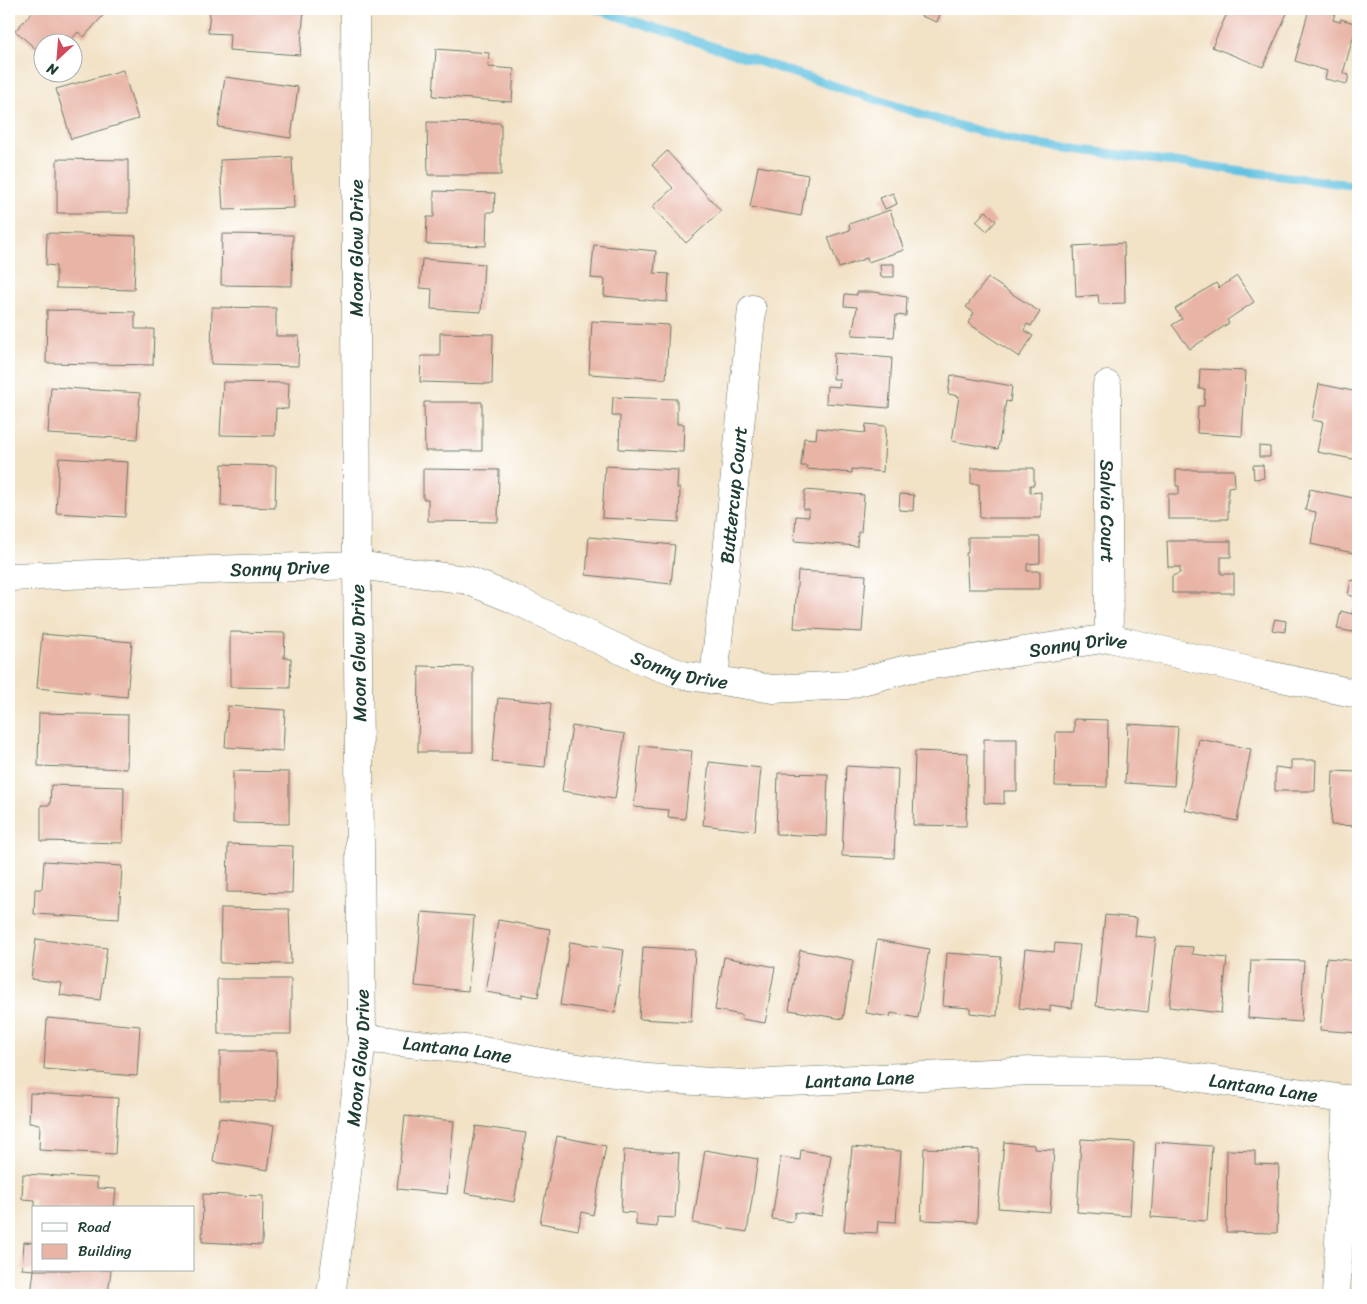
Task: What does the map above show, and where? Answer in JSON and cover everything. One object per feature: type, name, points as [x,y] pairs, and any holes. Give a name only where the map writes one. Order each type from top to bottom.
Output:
[{"type":"street","name":"Moon Glow Drive","points":[[331,1295],[342,1218],[362,1038],[357,565],[355,9]]},
{"type":"street","name":"Buttercup Court","points":[[714,680],[752,309]]},
{"type":"street","name":"Salvia Court","points":[[1107,385],[1110,638]]},
{"type":"street","name":"Sonny Drive","points":[[9,577],[357,565],[467,580],[512,598],[642,660],[683,675],[773,689],[847,685],[907,669],[1110,638],[1358,694]]},
{"type":"street","name":"Lantana Lane","points":[[362,1038],[483,1052],[647,1078],[744,1084],[1033,1071],[1159,1072],[1352,1100]]},
{"type":"street","points":[[1336,1295],[1352,1100]]},
{"type":"building","points":[[35,9],[109,9],[84,37],[82,32],[32,32],[32,46],[15,31]]},
{"type":"building","points":[[210,9],[304,9],[300,55],[229,50],[230,34],[208,33]]},
{"type":"building","points":[[924,9],[942,9],[937,22],[921,16]]},
{"type":"building","points":[[1229,9],[1289,9],[1263,67],[1212,47]]},
{"type":"building","points":[[1309,9],[1336,10],[1333,20],[1340,22],[1341,19],[1357,24],[1343,73],[1349,75],[1347,84],[1325,79],[1327,71],[1295,61]]},
{"type":"building","points":[[436,49],[489,53],[488,67],[514,69],[512,102],[433,96]]},
{"type":"building","points":[[123,70],[138,119],[71,139],[56,89]]},
{"type":"building","points":[[225,77],[298,87],[291,138],[218,127]]},
{"type":"building","points":[[427,122],[501,123],[501,175],[428,175]]},
{"type":"building","points":[[667,151],[721,211],[686,243],[652,207],[673,188],[652,165]]},
{"type":"building","points":[[292,157],[294,208],[223,210],[220,160]]},
{"type":"building","points":[[57,159],[128,160],[128,213],[57,213]]},
{"type":"building","points":[[758,166],[808,175],[801,216],[750,207]]},
{"type":"building","points":[[434,191],[495,193],[494,212],[487,212],[486,246],[426,244],[427,217],[434,217]]},
{"type":"building","points":[[893,193],[897,204],[885,209],[880,198]]},
{"type":"building","points":[[890,210],[904,250],[868,262],[867,258],[839,268],[828,237],[850,230],[849,224]]},
{"type":"building","points":[[986,211],[996,221],[987,231],[976,221]]},
{"type":"building","points":[[47,233],[136,236],[134,290],[56,288],[56,266],[46,265]]},
{"type":"building","points":[[222,234],[293,235],[292,286],[221,285]]},
{"type":"building","points":[[1124,243],[1125,303],[1099,304],[1098,295],[1076,297],[1074,246]]},
{"type":"building","points":[[594,245],[656,251],[654,273],[669,274],[667,302],[604,296],[605,279],[591,278]]},
{"type":"building","points":[[422,259],[484,264],[481,312],[431,309],[432,289],[420,288]]},
{"type":"building","points":[[880,264],[894,264],[894,277],[881,277]]},
{"type":"building","points":[[1237,276],[1254,302],[1227,320],[1229,323],[1190,349],[1172,325],[1182,319],[1175,309],[1216,283],[1219,288]]},
{"type":"building","points":[[988,278],[1040,312],[1031,326],[1027,324],[1024,330],[1033,336],[1019,357],[968,323],[974,313],[966,307]]},
{"type":"building","points":[[857,292],[874,292],[907,297],[906,316],[896,315],[894,337],[852,335],[857,307],[844,306],[845,294],[857,295]]},
{"type":"building","points":[[212,307],[276,308],[276,336],[299,336],[298,366],[211,364]]},
{"type":"building","points":[[47,310],[135,312],[135,329],[154,329],[153,365],[46,363]]},
{"type":"building","points":[[592,321],[669,325],[666,379],[589,374]]},
{"type":"building","points":[[440,333],[493,334],[492,384],[420,382],[421,356],[440,356]]},
{"type":"building","points":[[834,353],[892,358],[889,408],[826,403],[827,386],[839,387],[840,379],[833,379]]},
{"type":"building","points":[[1200,369],[1246,371],[1242,436],[1197,433],[1198,406],[1204,406],[1205,389],[1199,389]]},
{"type":"building","points":[[951,375],[1012,386],[1010,402],[1006,401],[998,449],[952,441],[959,396],[948,394]]},
{"type":"building","points":[[223,382],[289,383],[288,409],[276,408],[275,436],[220,435]]},
{"type":"building","points":[[1319,384],[1358,392],[1358,460],[1317,452],[1323,422],[1312,420]]},
{"type":"building","points":[[51,387],[140,393],[137,439],[48,434]]},
{"type":"building","points":[[613,397],[677,399],[677,424],[684,424],[683,452],[619,449],[620,416],[612,416]]},
{"type":"building","points":[[424,402],[482,402],[482,451],[425,451]]},
{"type":"building","points":[[866,424],[886,426],[883,472],[852,469],[852,473],[807,469],[807,466],[801,466],[804,438],[816,439],[817,428],[865,433]]},
{"type":"building","points":[[1259,446],[1270,447],[1270,457],[1259,457]]},
{"type":"building","points":[[59,458],[128,462],[125,517],[56,513]]},
{"type":"building","points":[[222,464],[276,466],[275,508],[221,506]]},
{"type":"building","points":[[1253,465],[1263,465],[1264,478],[1254,479]]},
{"type":"building","points":[[605,466],[678,470],[677,488],[680,488],[679,522],[602,518]]},
{"type":"building","points":[[971,468],[1034,468],[1034,485],[1030,485],[1030,493],[1041,492],[1041,518],[980,518],[979,484],[971,484]]},
{"type":"building","points":[[423,469],[499,470],[498,522],[428,521],[428,499],[423,499]]},
{"type":"building","points":[[1176,470],[1234,470],[1235,486],[1228,487],[1228,519],[1168,519],[1168,494],[1179,494],[1179,486],[1176,486]]},
{"type":"building","points":[[1310,489],[1358,499],[1358,554],[1311,544],[1316,512],[1305,510]]},
{"type":"building","points":[[805,490],[864,495],[861,532],[858,532],[857,546],[794,541],[796,516],[809,517],[809,509],[803,509]]},
{"type":"building","points":[[900,494],[914,495],[913,511],[899,510]]},
{"type":"building","points":[[589,537],[675,545],[671,584],[586,575]]},
{"type":"building","points":[[968,537],[1040,537],[1040,563],[1027,564],[1027,571],[1040,571],[1040,589],[968,589],[966,553],[968,553]]},
{"type":"building","points":[[1167,541],[1231,541],[1231,557],[1221,557],[1221,574],[1234,574],[1234,593],[1172,593],[1172,576],[1180,573],[1180,567],[1168,567]]},
{"type":"building","points":[[798,571],[866,575],[862,632],[794,628]]},
{"type":"building","points":[[1351,580],[1358,581],[1358,633],[1337,629],[1341,611],[1352,614],[1356,597],[1348,595]]},
{"type":"building","points":[[1275,619],[1286,621],[1285,632],[1272,630]]},
{"type":"building","points":[[230,632],[285,633],[284,658],[291,658],[290,688],[230,687]]},
{"type":"building","points":[[42,634],[132,642],[127,697],[37,688]]},
{"type":"building","points":[[419,666],[473,667],[473,752],[418,752]]},
{"type":"building","points":[[498,698],[551,703],[545,767],[492,762]]},
{"type":"building","points":[[228,706],[285,710],[283,751],[225,747]]},
{"type":"building","points":[[39,713],[128,715],[127,769],[38,766]]},
{"type":"building","points":[[1074,719],[1108,720],[1107,787],[1055,786],[1056,732],[1074,732]]},
{"type":"building","points":[[1128,724],[1178,727],[1174,786],[1125,783]]},
{"type":"building","points":[[572,726],[625,734],[615,799],[562,791]]},
{"type":"building","points":[[984,739],[1017,739],[1017,791],[1004,791],[1004,804],[984,803]]},
{"type":"building","points":[[1199,739],[1251,749],[1237,821],[1185,810]]},
{"type":"building","points":[[640,746],[692,751],[685,819],[668,817],[669,810],[634,807]]},
{"type":"building","points":[[915,751],[968,753],[966,826],[913,825]]},
{"type":"building","points":[[1291,760],[1316,760],[1315,791],[1275,791],[1275,767],[1291,769]]},
{"type":"building","points":[[709,762],[761,768],[755,831],[703,825]]},
{"type":"building","points":[[846,766],[898,769],[894,858],[842,856]]},
{"type":"building","points":[[233,771],[289,772],[289,824],[233,823]]},
{"type":"building","points":[[1333,771],[1358,772],[1358,826],[1331,825]]},
{"type":"building","points":[[778,773],[828,774],[826,836],[776,834]]},
{"type":"building","points":[[51,785],[124,787],[123,843],[41,841],[41,805],[50,805]]},
{"type":"building","points":[[228,844],[293,846],[292,893],[227,892]]},
{"type":"building","points":[[44,861],[122,866],[119,919],[34,914],[35,889],[42,889]]},
{"type":"building","points":[[221,908],[289,909],[291,964],[220,963]]},
{"type":"building","points":[[422,912],[474,916],[468,991],[415,986]]},
{"type":"building","points":[[1105,915],[1137,918],[1135,936],[1156,938],[1148,1012],[1096,1006]]},
{"type":"building","points":[[498,920],[550,929],[538,997],[522,994],[522,998],[486,992]]},
{"type":"building","points":[[36,939],[107,948],[100,1000],[60,995],[62,983],[31,979]]},
{"type":"building","points":[[877,940],[929,949],[918,1018],[891,1013],[890,1017],[866,1013]]},
{"type":"building","points":[[570,942],[624,950],[615,1013],[560,1005]]},
{"type":"building","points":[[1055,943],[1080,945],[1072,1008],[1050,1005],[1050,1011],[1019,1008],[1025,949],[1054,952]]},
{"type":"building","points":[[1176,946],[1193,947],[1192,954],[1227,958],[1221,1013],[1169,1007]]},
{"type":"building","points":[[643,947],[695,950],[691,1022],[639,1019]]},
{"type":"building","points":[[800,950],[853,960],[843,1019],[789,1010]]},
{"type":"building","points":[[947,953],[1001,957],[997,1016],[970,1013],[970,1008],[943,1006]]},
{"type":"building","points":[[724,957],[775,967],[765,1023],[741,1019],[742,1015],[715,1010]]},
{"type":"building","points":[[1326,958],[1358,961],[1358,1033],[1320,1030]]},
{"type":"building","points":[[1251,960],[1304,961],[1301,1022],[1248,1018]]},
{"type":"building","points":[[217,979],[291,979],[291,1034],[218,1034]]},
{"type":"building","points":[[47,1018],[140,1026],[137,1076],[44,1069]]},
{"type":"building","points":[[220,1051],[277,1051],[276,1101],[220,1100]]},
{"type":"building","points":[[30,1093],[118,1098],[115,1154],[39,1150],[40,1124],[29,1123]]},
{"type":"building","points":[[405,1116],[454,1121],[447,1194],[397,1189]]},
{"type":"building","points":[[219,1118],[274,1125],[268,1170],[213,1162]]},
{"type":"building","points":[[476,1126],[526,1133],[514,1202],[465,1193]]},
{"type":"building","points":[[557,1136],[606,1146],[593,1215],[582,1212],[578,1230],[540,1223]]},
{"type":"building","points":[[1081,1139],[1134,1142],[1130,1216],[1077,1212]]},
{"type":"building","points":[[1004,1142],[1034,1145],[1034,1149],[1054,1150],[1050,1212],[998,1208]]},
{"type":"building","points":[[1156,1142],[1212,1146],[1207,1221],[1151,1217]]},
{"type":"building","points":[[852,1147],[901,1151],[896,1222],[878,1221],[877,1233],[844,1231]]},
{"type":"building","points":[[924,1148],[979,1150],[977,1222],[921,1220]]},
{"type":"building","points":[[624,1150],[679,1153],[675,1218],[657,1217],[657,1227],[636,1225],[636,1213],[621,1212]]},
{"type":"building","points":[[705,1150],[758,1159],[747,1232],[693,1223]]},
{"type":"building","points":[[801,1150],[831,1155],[822,1216],[795,1212],[793,1222],[772,1219],[781,1157],[800,1160]]},
{"type":"building","points":[[1227,1150],[1255,1151],[1255,1164],[1279,1165],[1277,1233],[1226,1232]]},
{"type":"building","points":[[23,1174],[97,1178],[97,1188],[116,1189],[114,1206],[35,1206],[35,1200],[22,1199]]},
{"type":"building","points":[[203,1194],[263,1196],[262,1245],[202,1242]]},
{"type":"building","points":[[24,1242],[32,1243],[32,1270],[22,1269]]},
{"type":"building","points":[[34,1272],[111,1272],[108,1295],[31,1295]]},
{"type":"waterway","points":[[596,9],[952,124],[1021,142],[1358,186]]}]
